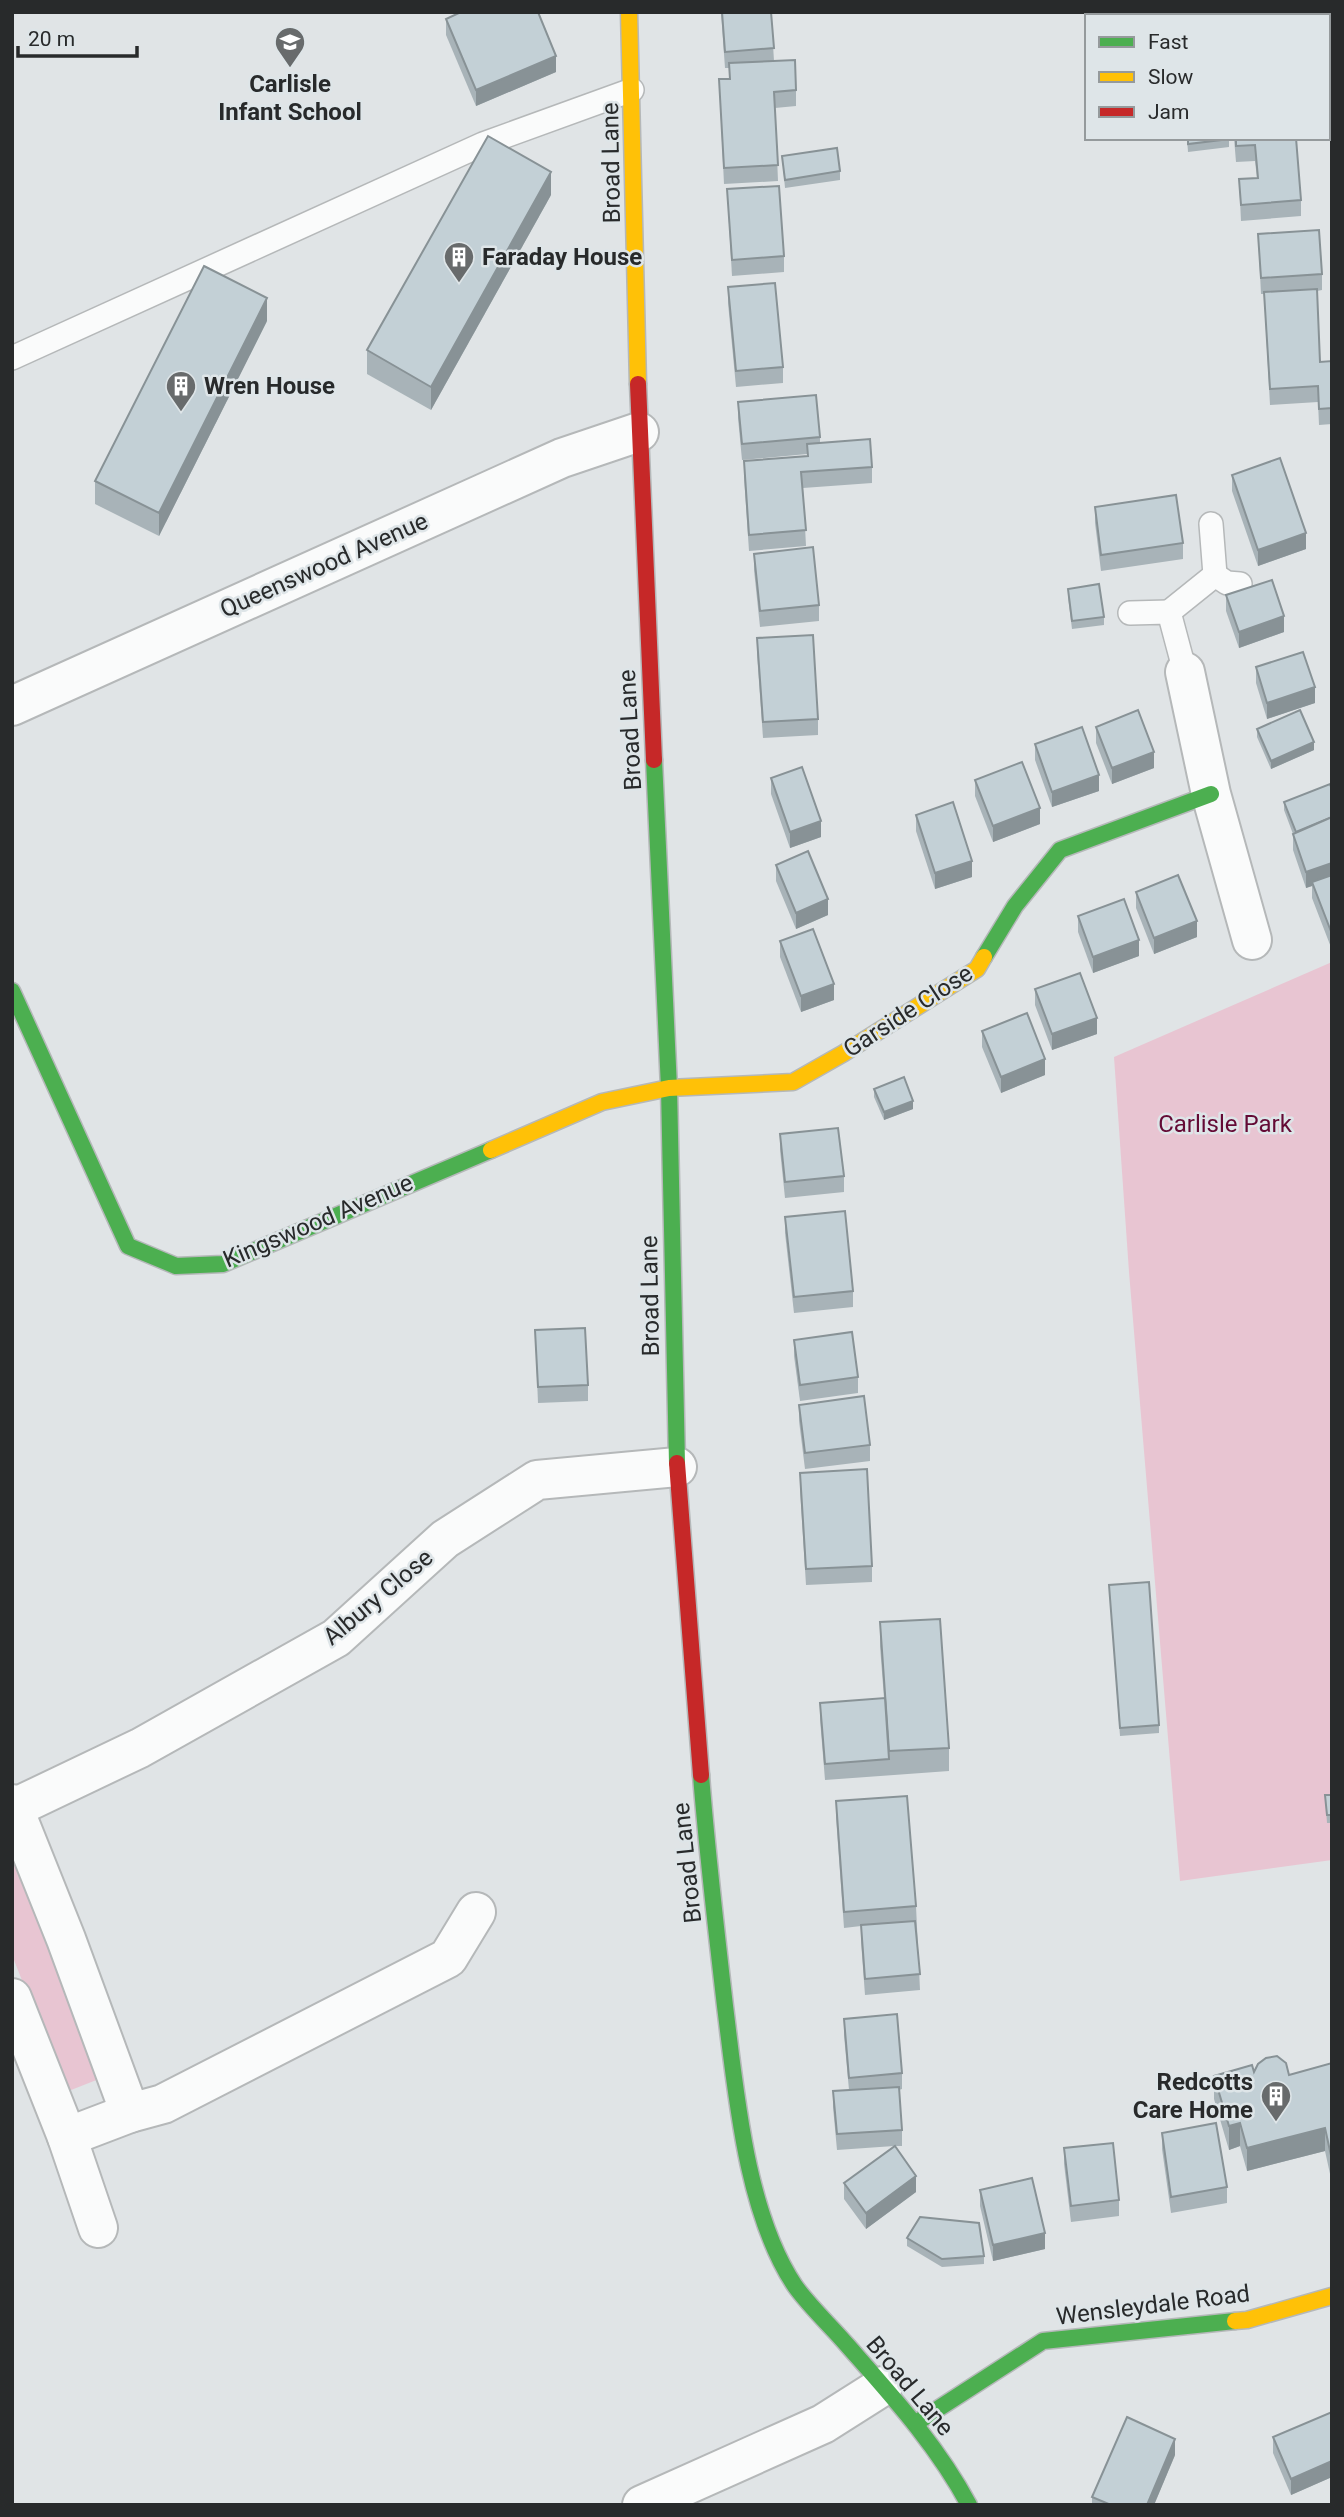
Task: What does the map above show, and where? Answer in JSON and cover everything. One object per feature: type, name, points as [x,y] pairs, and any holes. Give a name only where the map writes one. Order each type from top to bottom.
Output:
[{"type":"street","name":"Broad Lane","points":[[629,12],[639,432],[668,1088],[677,1467],[707,1857],[739,2110],[758,2203],[771,2244],[796,2287],[916,2423],[956,2481],[969,2505]]},
{"type":"street","name":"Queenswood Avenue","points":[[12,706],[562,458],[639,432]]},
{"type":"street","points":[[1185,672],[1211,794],[1252,940]]},
{"type":"street","name":"Garside Close","points":[[668,1088],[793,1082],[977,969],[1015,906],[1060,850],[1211,794]]},
{"type":"street","name":"Kingswood Avenue","points":[[15,1006],[128,1246],[176,1266],[223,1264],[602,1102],[668,1088]]},
{"type":"street","name":"Albury Close","points":[[130,2113],[13,1807],[140,1748],[336,1638],[445,1539],[537,1480],[677,1467]]},
{"type":"street","points":[[67,2137],[130,2113],[163,2104],[448,1958],[476,1912]]},
{"type":"street","points":[[12,1998],[67,2137],[98,2228]]},
{"type":"street","name":"Wensleydale Road","points":[[916,2423],[1043,2341],[1247,2320],[1332,2296]]},
{"type":"street","points":[[642,2505],[823,2424],[883,2386]]},
{"type":"lane","points":[[12,358],[483,144],[632,90]]},
{"type":"lane","points":[[1211,524],[1215,575]]},
{"type":"lane","points":[[1215,575],[1227,583],[1241,584]]},
{"type":"lane","points":[[1130,612],[1169,612],[1215,575]]},
{"type":"lane","points":[[1169,612],[1185,672]]},
{"type":"green space","name":"Carlisle Park","points":[[1332,962],[1332,1860],[1180,1881],[1129,1272],[1114,1057]]},
{"type":"green space","points":[[12,1855],[99,2079],[66,2092],[12,1955]]},
{"type":"building","points":[[461,12],[538,12],[556,56],[476,90],[446,19]]},
{"type":"building","points":[[722,12],[771,12],[774,48],[725,52]]},
{"type":"building","points":[[795,60],[796,90],[774,92],[778,165],[724,168],[719,79],[730,79],[729,63]]},
{"type":"building","name":"Faraday House","points":[[488,136],[551,172],[431,387],[367,350]]},
{"type":"building","points":[[1188,140],[1221,140],[1188,144]]},
{"type":"building","points":[[1236,140],[1296,140],[1301,200],[1241,205],[1239,179],[1258,178],[1255,145],[1236,146]]},
{"type":"building","points":[[837,148],[840,171],[785,180],[782,156]]},
{"type":"building","points":[[779,186],[784,256],[732,260],[727,189]]},
{"type":"building","points":[[1319,230],[1322,274],[1261,278],[1258,234]]},
{"type":"building","name":"Wren House","points":[[204,266],[267,298],[159,513],[95,481]]},
{"type":"building","points":[[775,283],[783,367],[736,371],[728,287]]},
{"type":"building","points":[[1317,289],[1320,362],[1332,361],[1332,408],[1319,409],[1318,386],[1270,389],[1264,292]]},
{"type":"building","points":[[816,395],[820,437],[742,444],[738,402]]},
{"type":"building","points":[[870,439],[872,467],[801,472],[806,530],[749,535],[744,461],[808,456],[807,444]]},
{"type":"building","points":[[1280,458],[1306,533],[1258,550],[1232,475]]},
{"type":"building","points":[[1176,495],[1183,543],[1101,555],[1095,507]]},
{"type":"building","points":[[813,547],[819,605],[760,611],[754,554]]},
{"type":"building","points":[[1272,580],[1284,616],[1239,632],[1226,595]]},
{"type":"building","points":[[1099,584],[1104,617],[1072,621],[1068,589]]},
{"type":"building","points":[[813,635],[818,719],[763,722],[757,638]]},
{"type":"building","points":[[1303,652],[1315,687],[1267,703],[1256,667]]},
{"type":"building","points":[[1138,710],[1154,752],[1112,768],[1096,727]]},
{"type":"building","points":[[1300,710],[1314,742],[1271,761],[1257,729]]},
{"type":"building","points":[[1082,727],[1099,775],[1052,792],[1035,744]]},
{"type":"building","points":[[1022,762],[1040,808],[993,826],[975,780]]},
{"type":"building","points":[[802,767],[821,821],[790,832],[771,778]]},
{"type":"building","points":[[1330,784],[1332,817],[1296,832],[1284,802]]},
{"type":"building","points":[[953,802],[972,861],[935,873],[916,815]]},
{"type":"building","points":[[1332,817],[1332,863],[1306,872],[1293,834]]},
{"type":"building","points":[[808,851],[828,899],[796,913],[776,865]]},
{"type":"building","points":[[1178,875],[1197,921],[1154,938],[1136,892]]},
{"type":"building","points":[[1332,875],[1332,934],[1312,882]]},
{"type":"building","points":[[1124,899],[1139,940],[1093,957],[1078,916]]},
{"type":"building","points":[[813,929],[834,984],[801,996],[780,941]]},
{"type":"building","points":[[1080,973],[1097,1018],[1052,1034],[1035,989]]},
{"type":"building","points":[[1027,1013],[1045,1059],[1001,1077],[982,1031]]},
{"type":"building","points":[[904,1077],[913,1101],[884,1112],[874,1089]]},
{"type":"building","points":[[838,1128],[844,1176],[785,1182],[780,1134]]},
{"type":"building","points":[[845,1211],[853,1291],[794,1297],[785,1217]]},
{"type":"building","points":[[585,1328],[588,1385],[538,1387],[535,1330]]},
{"type":"building","points":[[852,1332],[858,1377],[800,1385],[794,1340]]},
{"type":"building","points":[[864,1396],[870,1445],[805,1453],[799,1405]]},
{"type":"building","points":[[867,1469],[872,1566],[806,1569],[800,1473]]},
{"type":"building","points":[[1149,1582],[1159,1725],[1120,1728],[1109,1585]]},
{"type":"building","points":[[940,1619],[949,1748],[889,1751],[880,1622]]},
{"type":"building","points":[[885,1698],[889,1759],[825,1764],[820,1703]]},
{"type":"building","points":[[1325,1795],[1332,1795],[1332,1815],[1327,1815]]},
{"type":"building","points":[[907,1796],[916,1906],[844,1912],[836,1801]]},
{"type":"building","points":[[915,1921],[920,1974],[865,1979],[861,1925]]},
{"type":"building","points":[[897,2014],[902,2073],[849,2078],[844,2019]]},
{"type":"building","name":"Redcotts Care Home","points":[[1277,2056],[1286,2063],[1289,2075],[1332,2063],[1332,2160],[1325,2128],[1247,2148],[1240,2123],[1229,2126],[1214,2076],[1252,2065],[1254,2072],[1258,2064],[1266,2058]]},
{"type":"building","points":[[899,2087],[902,2130],[837,2134],[833,2091]]},
{"type":"building","points":[[1216,2123],[1227,2187],[1171,2197],[1162,2133]]},
{"type":"building","points":[[1113,2143],[1119,2200],[1071,2206],[1064,2148]]},
{"type":"building","points":[[895,2146],[916,2176],[866,2213],[844,2183]]},
{"type":"building","points":[[1032,2178],[1045,2233],[993,2245],[980,2190]]},
{"type":"building","points":[[920,2217],[979,2223],[984,2256],[942,2259],[907,2238]]},
{"type":"building","points":[[1332,2412],[1332,2461],[1291,2479],[1273,2437]]},
{"type":"building","points":[[1127,2417],[1175,2439],[1147,2505],[1111,2505],[1092,2497]]},
{"type":"traffic: fast","points":[[654,760],[669,1088],[677,1463]]},
{"type":"traffic: fast","points":[[984,957],[1015,906],[1060,850],[1211,794]]},
{"type":"traffic: fast","points":[[12,991],[128,1246],[176,1266],[223,1264],[491,1150]]},
{"type":"traffic: fast","points":[[701,1775],[739,2114],[754,2188],[765,2224],[778,2257],[795,2286],[913,2422],[943,2462],[969,2505]]},
{"type":"traffic: fast","points":[[916,2423],[1043,2341],[1235,2321]]},
{"type":"traffic: slow","points":[[629,12],[638,384]]},
{"type":"traffic: slow","points":[[491,1150],[602,1102],[669,1088],[793,1082],[977,969],[984,957]]},
{"type":"traffic: slow","points":[[1235,2321],[1332,2296]]},
{"type":"traffic: jam","points":[[638,384],[654,760]]},
{"type":"traffic: jam","points":[[677,1463],[701,1775]]},
{"type":"place","name":"Carlisle Infant School","points":[[290,69]]},
{"type":"place","name":"Faraday House","points":[[459,284]]},
{"type":"place","name":"Wren House","points":[[181,413]]},
{"type":"place","name":"Redcotts Care Home","points":[[1276,2123]]}]
